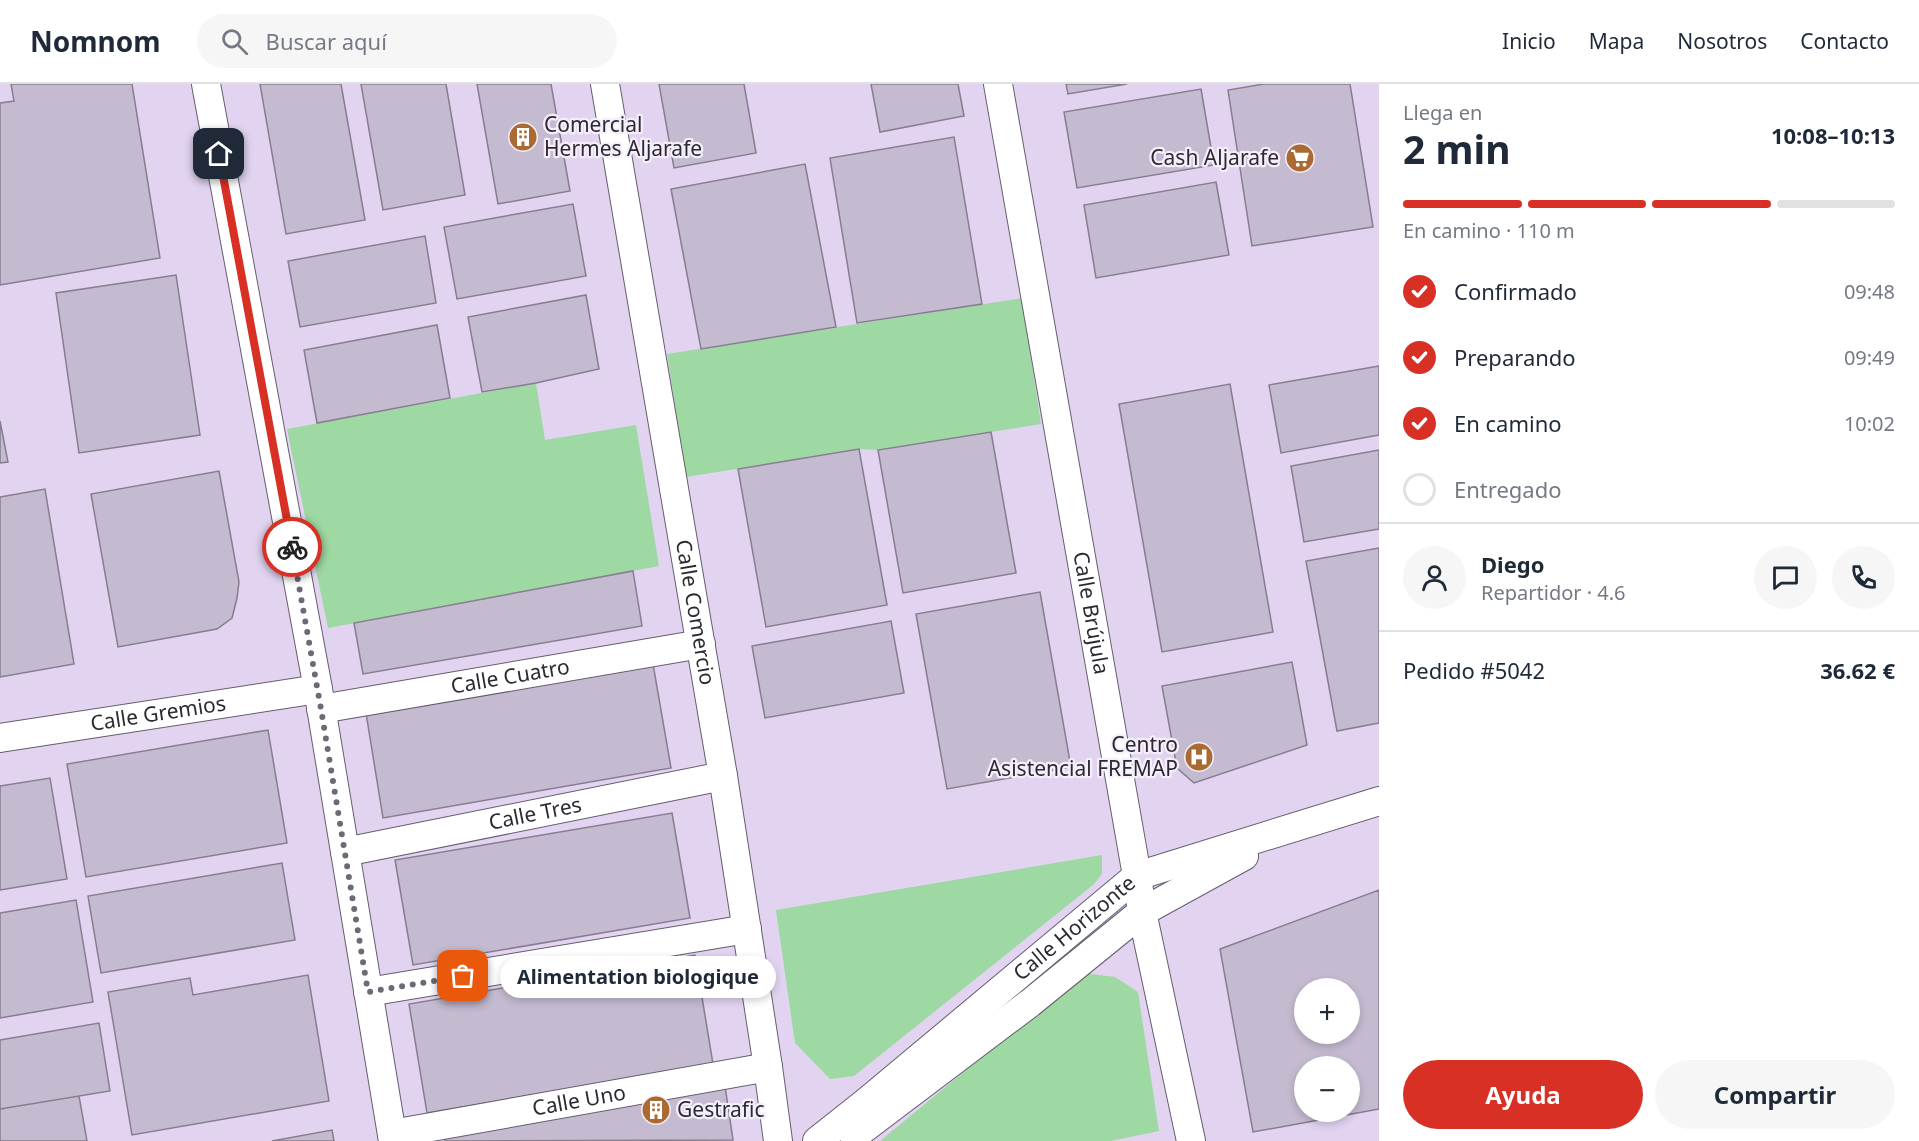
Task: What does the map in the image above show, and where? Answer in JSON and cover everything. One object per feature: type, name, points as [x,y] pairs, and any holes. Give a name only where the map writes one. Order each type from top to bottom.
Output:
[{"type":"street","points":[[206,84],[320,699],[392,1138]]},
{"type":"street","name":"Calle Comercio","points":[[605,84],[723,776],[778,1141]]},
{"type":"street","name":"Calle Brújula","points":[[998,84],[1142,912],[1191,1141]]},
{"type":"street","name":"Calle Cuatro","points":[[320,699],[701,644]]},
{"type":"street","name":"Calle Gremios","points":[[0,738],[320,699]]},
{"type":"street","name":"Calle Tres","points":[[345,852],[723,776]]},
{"type":"street","name":"Calle Horizonte","points":[[817,1141],[1137,876],[1379,801]]},
{"type":"street","name":"Calle Horizonte","points":[[847,1141],[1030,1003],[1142,912],[1250,852],[1379,816]]},
{"type":"street","points":[[368,992],[747,929]]},
{"type":"street","name":"Calle Uno","points":[[392,1138],[768,1067]]},
{"type":"shaded area","points":[[0,84],[1379,84],[1379,1141],[0,1141]]},
{"type":"green space","points":[[1022,298],[1041,424],[878,450],[859,449],[686,477],[667,354]]},
{"type":"green space","points":[[536,383],[545,440],[636,425],[659,566],[328,628],[287,429]]},
{"type":"green space","points":[[1102,855],[1102,874],[1093,885],[854,1076],[830,1079],[795,1043],[776,910]]},
{"type":"green space","points":[[1084,973],[1115,977],[1138,992],[1159,1131],[1111,1141],[880,1141]]},
{"type":"building","points":[[11,84],[132,84],[160,258],[0,285],[0,103],[14,101]]},
{"type":"building","points":[[260,84],[341,84],[365,220],[286,234]]},
{"type":"building","points":[[361,84],[446,84],[465,195],[383,210]]},
{"type":"building","name":"Comercial Hermes Aljarafe","points":[[477,84],[551,84],[570,191],[498,204]]},
{"type":"building","points":[[659,84],[744,84],[756,153],[674,168]]},
{"type":"building","points":[[871,84],[958,84],[964,116],[880,132]]},
{"type":"building","points":[[1066,84],[1127,84],[1068,94]]},
{"type":"building","name":"Cash Aljarafe","points":[[1264,84],[1350,84],[1373,227],[1252,246],[1228,90]]},
{"type":"building","points":[[1201,89],[1214,165],[1077,188],[1064,112]]},
{"type":"building","points":[[954,137],[982,304],[857,323],[830,158]]},
{"type":"building","points":[[805,164],[836,327],[701,349],[671,189]]},
{"type":"building","points":[[1216,182],[1229,255],[1096,278],[1084,205]]},
{"type":"building","points":[[573,204],[586,276],[457,299],[444,227]]},
{"type":"building","points":[[425,236],[436,303],[300,327],[288,261]]},
{"type":"building","points":[[176,275],[200,435],[79,453],[56,293]]},
{"type":"building","points":[[586,295],[599,369],[482,392],[468,317]]},
{"type":"building","points":[[437,325],[450,398],[317,423],[304,350]]},
{"type":"building","points":[[1379,366],[1379,435],[1281,453],[1269,385]]},
{"type":"building","points":[[1230,384],[1273,632],[1162,652],[1119,404]]},
{"type":"building","points":[[0,421],[8,462],[0,463]]},
{"type":"building","points":[[991,432],[1016,573],[903,593],[878,450]]},
{"type":"building","points":[[859,449],[887,605],[766,627],[738,469]]},
{"type":"building","points":[[1379,450],[1379,529],[1304,542],[1291,466]]},
{"type":"building","points":[[219,471],[239,582],[232,618],[217,629],[118,647],[91,494]]},
{"type":"building","points":[[45,489],[74,664],[0,677],[0,497]]},
{"type":"building","points":[[1379,548],[1379,723],[1337,731],[1306,561]]},
{"type":"building","points":[[633,571],[642,626],[363,674],[354,623]]},
{"type":"building","points":[[1040,592],[1071,767],[947,789],[916,614]]},
{"type":"building","points":[[891,621],[904,693],[765,718],[752,646]]},
{"type":"building","points":[[1292,662],[1307,745],[1194,783],[1177,768],[1162,686]]},
{"type":"building","points":[[653,664],[671,768],[383,818],[366,713]]},
{"type":"building","points":[[268,730],[287,843],[86,877],[67,764]]},
{"type":"building","points":[[50,778],[67,879],[0,890],[0,786]]},
{"type":"building","points":[[672,813],[690,918],[413,965],[395,860]]},
{"type":"building","points":[[282,863],[295,940],[101,973],[88,896]]},
{"type":"building","points":[[1379,890],[1379,1109],[1360,1112],[1360,1056],[1294,1056],[1294,1122],[1308,1122],[1253,1132],[1220,949]]},
{"type":"building","points":[[76,900],[93,1002],[0,1018],[0,913]]},
{"type":"building","points":[[695,955],[713,1064],[427,1113],[409,1004]]},
{"type":"building","points":[[308,975],[329,1101],[132,1135],[108,992],[190,978],[193,995]]},
{"type":"building","points":[[99,1023],[110,1091],[0,1109],[0,1040]]},
{"type":"building","name":"Gestrafic","points":[[725,1086],[733,1140],[445,1141],[444,1134]]},
{"type":"building","points":[[79,1096],[87,1141],[0,1141],[0,1109]]},
{"type":"building","points":[[332,1130],[334,1141],[272,1141]]},
{"type":"way so far","points":[[292,547],[368,992],[463,976]]},
{"type":"place","name":"Comercial Hermes Aljarafe","points":[[523,137]]},
{"type":"place","name":"Cash Aljarafe","points":[[1300,158]]},
{"type":"place","name":"Centro Asistencial FREMAP","points":[[1199,757]]},
{"type":"place","name":"Alimentation biologique","points":[[463,976]]},
{"type":"place","name":"Gestrafic","points":[[656,1110]]},
{"type":"route","points":[[219,154],[292,547]]}]
